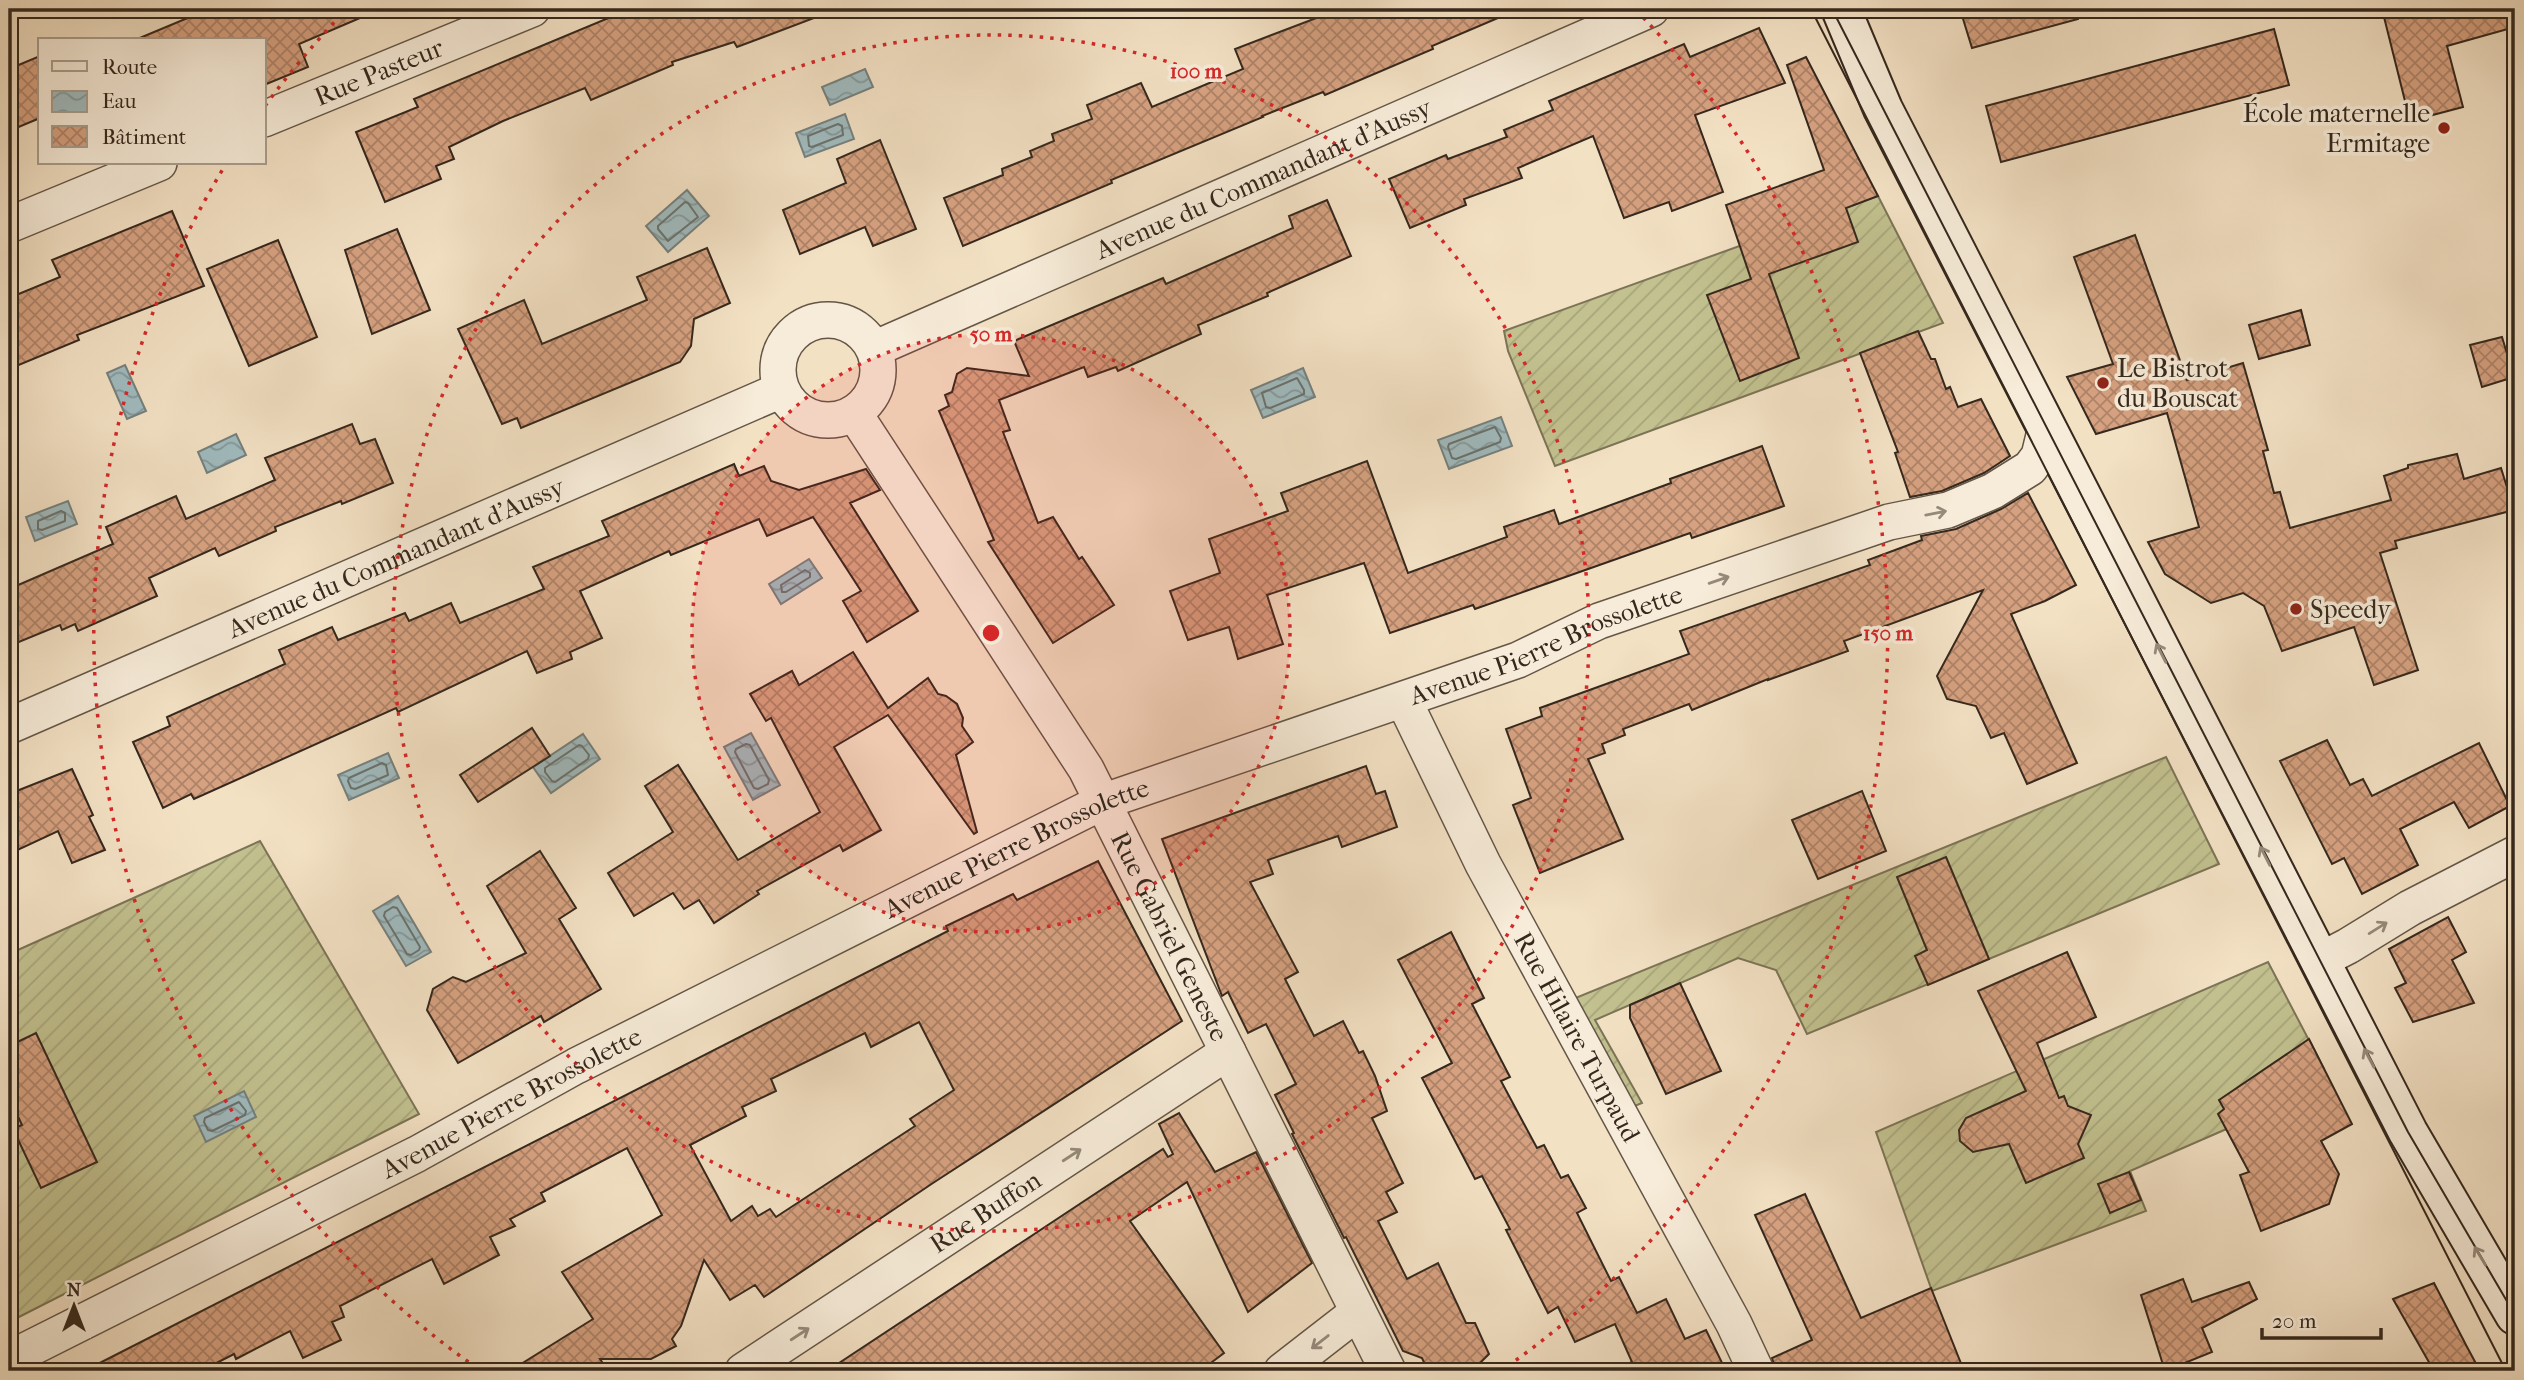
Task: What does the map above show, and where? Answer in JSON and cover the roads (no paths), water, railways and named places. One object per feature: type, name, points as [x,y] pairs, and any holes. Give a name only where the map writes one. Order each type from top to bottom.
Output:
[{"type":"main road","points":[[1840,9],[1883,109],[2319,961],[2437,1184],[2515,1315]]},
{"type":"street","name":"Rue Pasteur","points":[[266,118],[533,9]]},
{"type":"street","name":"Avenue du Commandant d'Aussy","points":[[874,349],[1651,9]]},
{"type":"street","points":[[9,225],[157,164]]},
{"type":"street","points":[[834,319],[850,324],[864,335],[874,349],[878,378],[874,392],[854,413],[838,420],[813,417],[791,404],[781,390],[777,373],[779,355],[787,340],[800,328],[816,321],[834,319]]},
{"type":"street","name":"Avenue du Commandant d'Aussy","points":[[9,726],[781,390]]},
{"type":"street","name":"Rue Gabriel Geneste","points":[[854,413],[1086,769],[1388,1371]]},
{"type":"street","name":"Avenue Pierre Brossolette","points":[[9,1359],[417,1154],[576,1066],[1102,802],[1518,660],[1599,621],[1889,522],[1948,510],[1982,496],[2030,468],[2039,456],[2046,427]]},
{"type":"street","name":"Rue Hilaire Turpaud","points":[[1404,701],[1483,864],[1734,1324],[1756,1371]]},
{"type":"street","points":[[2319,961],[2410,908],[2515,854]]},
{"type":"street","name":"Rue Buffon","points":[[743,1371],[1228,1052]]},
{"type":"street","points":[[1282,1371],[1358,1312]]},
{"type":"water","points":[[865,69],[873,87],[830,105],[822,87]]},
{"type":"water","points":[[845,114],[854,139],[805,157],[796,133]]},
{"type":"water","points":[[687,190],[709,216],[668,252],[646,226]]},
{"type":"water","points":[[125,365],[146,411],[127,419],[107,373]]},
{"type":"water","points":[[1303,368],[1315,397],[1263,418],[1251,390]]},
{"type":"water","points":[[1501,417],[1512,446],[1449,469],[1438,440]]},
{"type":"water","points":[[236,434],[246,455],[207,473],[198,452]]},
{"type":"water","points":[[68,501],[77,524],[35,541],[26,517]]},
{"type":"water","points":[[809,559],[822,578],[781,604],[769,584]]},
{"type":"water","points":[[751,733],[780,785],[753,800],[724,747]]},
{"type":"water","points":[[583,734],[600,759],[551,793],[533,767]]},
{"type":"water","points":[[388,753],[399,778],[349,800],[338,775]]},
{"type":"water","points":[[398,896],[431,952],[406,966],[373,911]]},
{"type":"water","points":[[244,1091],[256,1117],[206,1142],[194,1116]]},
{"type":"tram line","points":[[1811,9],[2506,1371]]},
{"type":"tram line","points":[[1832,9],[2408,1132],[2515,1315]]},
{"type":"place","name":"École maternelle Ermitage","points":[[2444,128]]},
{"type":"place","name":"Le Bistrot du Bouscat","points":[[2103,383]]},
{"type":"place","name":"Speedy","points":[[2296,609]]}]
